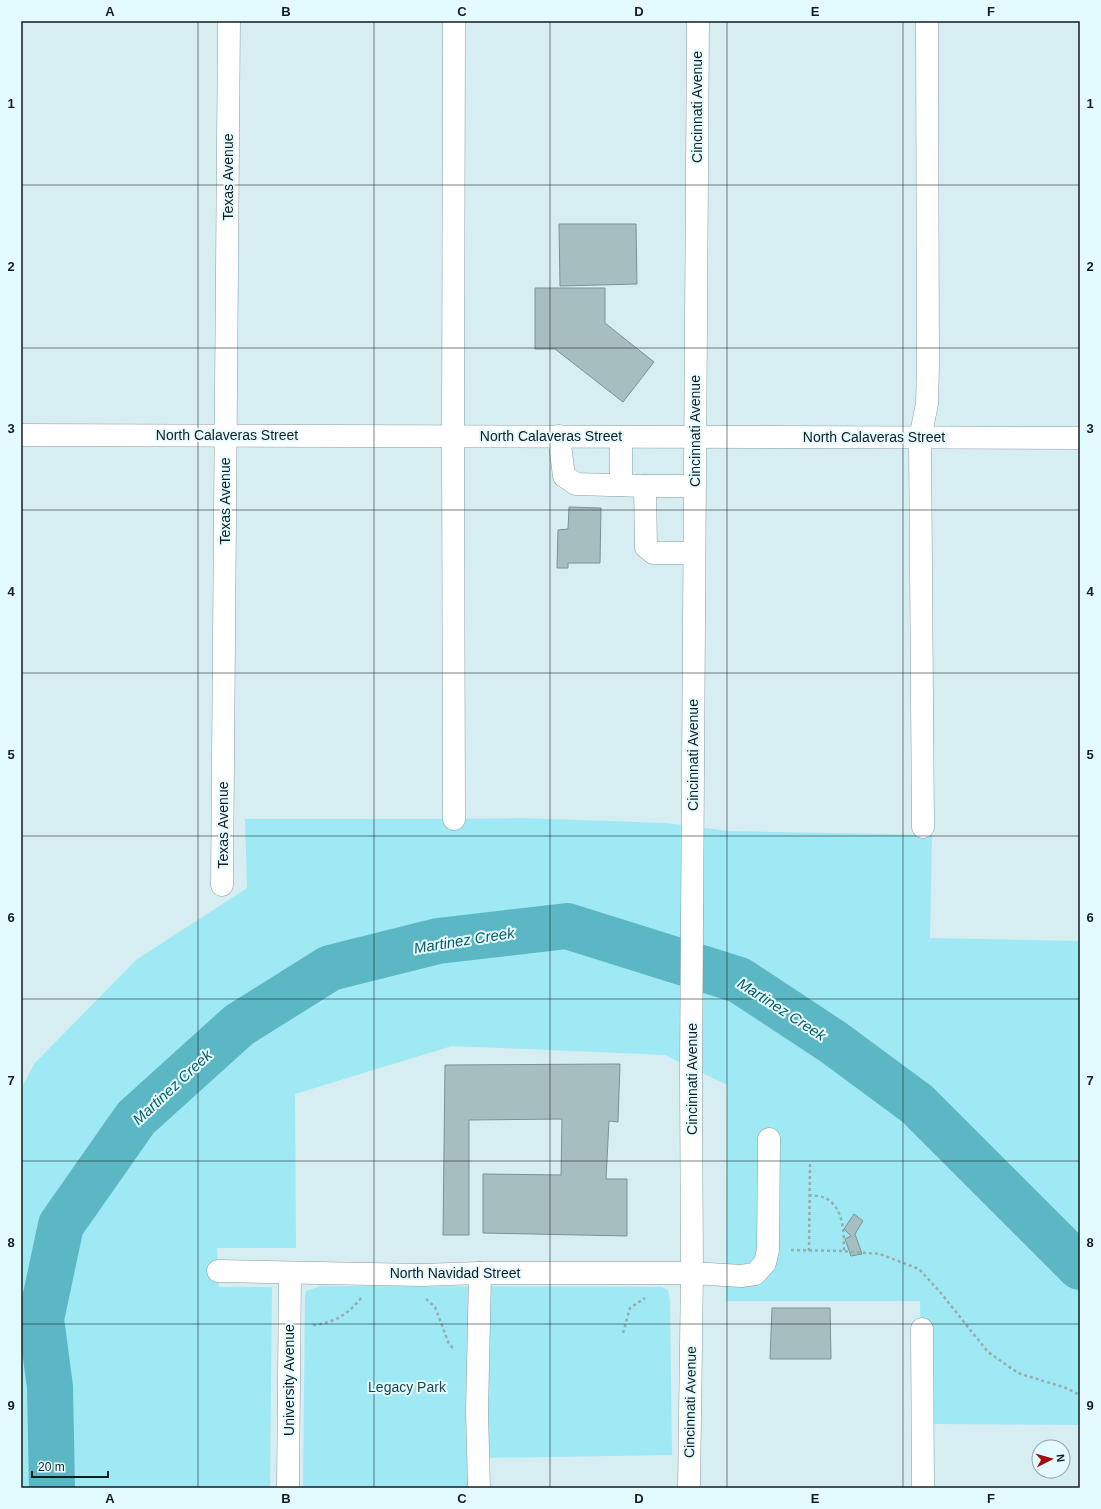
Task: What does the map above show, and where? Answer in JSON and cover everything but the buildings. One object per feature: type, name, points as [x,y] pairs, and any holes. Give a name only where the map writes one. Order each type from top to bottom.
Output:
[{"type":"street","name":"Texas Avenue","points":[[222,885],[229,21]]},
{"type":"street","points":[[454,21],[454,819]]},
{"type":"street","name":"Cincinnati Avenue","points":[[689,1488],[692,1273],[694,486],[698,21]]},
{"type":"street","points":[[923,826],[920,438],[927,404],[928,366],[927,21]]},
{"type":"street","name":"North Calaveras Street","points":[[21,435],[1080,438]]},
{"type":"street","points":[[559,436],[564,476],[576,484],[694,486]]},
{"type":"street","points":[[621,437],[621,485]]},
{"type":"street","points":[[645,486],[646,547],[653,553],[694,554]]},
{"type":"street","name":"North Navidad Street","points":[[218,1271],[422,1274],[692,1273],[741,1276],[756,1274],[765,1263],[768,1250],[769,1139]]},
{"type":"street","name":"University Avenue","points":[[288,1488],[290,1273]]},
{"type":"street","points":[[479,1488],[477,1412],[480,1273]]},
{"type":"street","points":[[922,1329],[923,1488]]},
{"type":"path","points":[[809,1251],[810,1162]]},
{"type":"path","points":[[809,1195],[823,1197],[831,1201],[843,1226],[844,1251]]},
{"type":"path","points":[[309,1325],[334,1321],[351,1310],[365,1292]]},
{"type":"path","points":[[623,1333],[630,1308],[651,1295]]},
{"type":"path","points":[[423,1296],[435,1307],[449,1344],[455,1349]]},
{"type":"green space","points":[[521,818],[666,823],[728,831],[932,835],[930,938],[1080,941],[1080,1425],[923,1424],[920,1301],[726,1301],[727,1085],[665,1055],[452,1046],[295,1094],[296,1248],[217,1248],[219,1287],[272,1287],[270,1488],[21,1488],[21,1089],[34,1064],[136,960],[247,888],[245,819]]},
{"type":"green space","name":"Legacy Park","points":[[321,1286],[662,1287],[668,1290],[670,1301],[672,1455],[485,1458],[485,1488],[303,1488],[305,1297],[306,1291]]},
{"type":"waterway","name":"Martinez Creek","points":[[52,1488],[50,1387],[41,1319],[61,1225],[136,1118],[239,1025],[330,968],[438,941],[567,926],[739,980],[833,1042],[917,1104],[1080,1267]]}]
